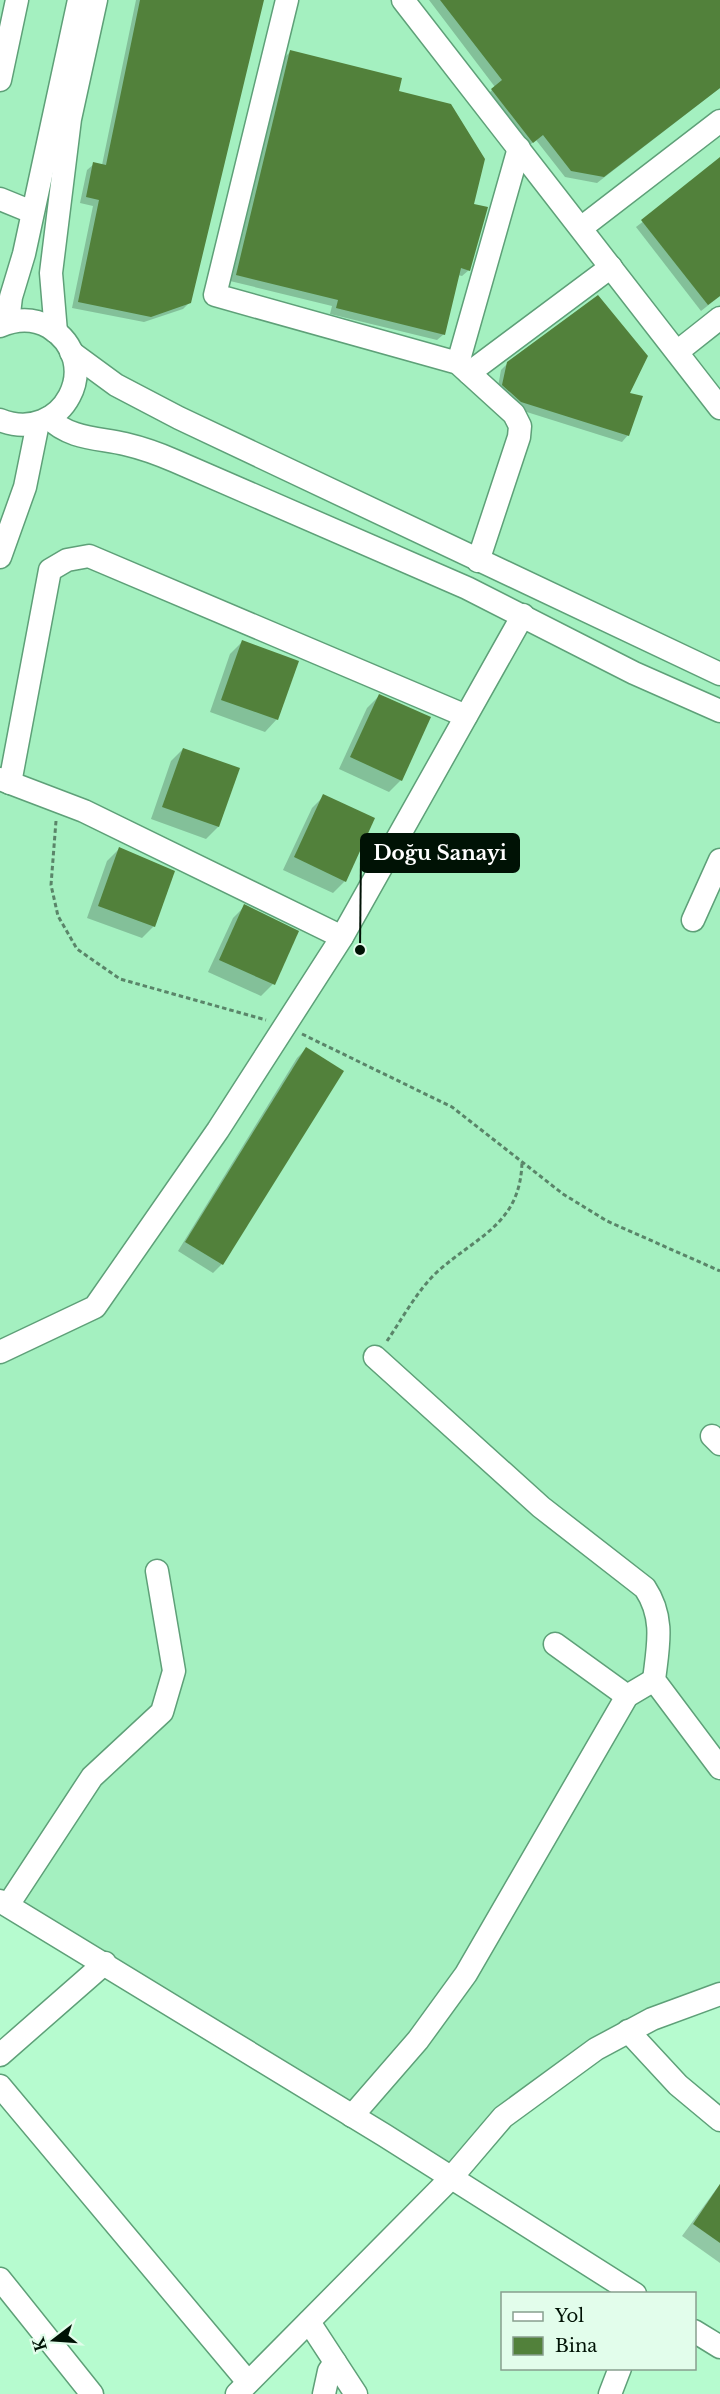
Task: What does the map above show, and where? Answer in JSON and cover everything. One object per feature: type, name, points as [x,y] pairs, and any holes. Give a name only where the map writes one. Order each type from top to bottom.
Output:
[{"type":"street","points":[[1,68],[18,0]]},
{"type":"street","points":[[79,0],[24,254],[4,324],[33,321],[56,332],[71,352],[116,385],[178,418],[720,674]]},
{"type":"street","points":[[56,332],[51,273],[70,119],[96,0]]},
{"type":"street","points":[[287,0],[215,295],[464,368],[514,414],[520,431],[478,561]]},
{"type":"street","points":[[403,0],[720,408]]},
{"type":"street","points":[[580,228],[720,121]]},
{"type":"street","points":[[464,368],[519,148]]},
{"type":"street","points":[[0,200],[32,212]]},
{"type":"street","points":[[464,368],[611,267]]},
{"type":"street","points":[[677,352],[720,318]]},
{"type":"street","points":[[0,557],[25,487],[44,421],[68,401],[73,389],[75,377],[71,352]]},
{"type":"street","points":[[0,420],[13,424],[44,421],[70,433],[126,444],[175,461],[523,615],[634,673],[720,711]]},
{"type":"street","points":[[342,937],[84,811],[5,781],[50,570],[78,557],[89,556],[466,716]]},
{"type":"street","points":[[0,1352],[95,1307],[218,1130],[342,937],[523,615]]},
{"type":"street","points":[[693,920],[720,860]]},
{"type":"street","points":[[375,1357],[541,1507],[645,1588],[656,1607],[660,1627],[654,1680],[720,1768]]},
{"type":"street","points":[[157,1571],[174,1671],[162,1712],[92,1777],[4,1903],[352,2116],[632,2292]]},
{"type":"street","points":[[555,1644],[627,1696]]},
{"type":"street","points":[[352,2116],[418,2040],[466,1974],[627,1696],[654,1680]]},
{"type":"street","points":[[0,2055],[105,1963]]},
{"type":"street","points":[[0,2086],[243,2388],[451,2178],[502,2117],[568,2067],[628,2031],[680,2007],[720,1994]]},
{"type":"street","points":[[628,2031],[678,2085],[720,2120]]},
{"type":"street","points":[[0,2279],[92,2394]]},
{"type":"street","points":[[309,2322],[356,2394]]},
{"type":"street","points":[[696,2332],[720,2347]]},
{"type":"street","points":[[324,2394],[329,2371],[335,2362]]},
{"type":"street","points":[[610,2394],[619,2370]]},
{"type":"path","points":[[58,801],[51,885],[58,916],[76,949],[120,979],[285,1026],[452,1107],[563,1194],[607,1221],[720,1271]]},
{"type":"path","points":[[375,1357],[434,1275],[472,1243],[492,1230],[508,1213],[519,1188],[522,1161]]},
{"type":"shaded area","points":[[0,0],[720,0],[720,1994],[603,2044],[457,2169],[0,1901]]},
{"type":"building","points":[[140,0],[264,0],[191,303],[151,317],[78,302],[99,200],[86,197],[93,162],[106,165]]},
{"type":"building","points":[[440,0],[720,0],[720,88],[604,177],[571,171],[543,135],[533,143],[491,89],[502,80]]},
{"type":"building","points":[[290,50],[402,78],[399,91],[451,104],[485,159],[474,204],[488,207],[470,271],[461,268],[445,335],[336,308],[338,300],[236,275]]},
{"type":"building","points":[[720,157],[720,296],[708,305],[641,220]]},
{"type":"building","points":[[598,295],[648,356],[630,393],[643,396],[629,436],[521,402],[502,385],[507,362]]},
{"type":"building","points":[[242,640],[299,661],[278,720],[221,700]]},
{"type":"building","points":[[379,694],[431,717],[402,781],[350,757]]},
{"type":"building","points":[[183,748],[240,768],[219,827],[162,807]]},
{"type":"building","points":[[323,794],[375,818],[346,882],[294,857]]},
{"type":"building","points":[[119,847],[175,871],[155,927],[98,906]]},
{"type":"building","points":[[244,904],[299,931],[275,985],[219,960]]},
{"type":"building","points":[[306,1047],[344,1071],[223,1265],[185,1242]]},
{"type":"building","points":[[720,2184],[720,2243],[693,2224]]},
{"type":"place","name":"Doğu Sanayi","points":[[360,950]]}]
